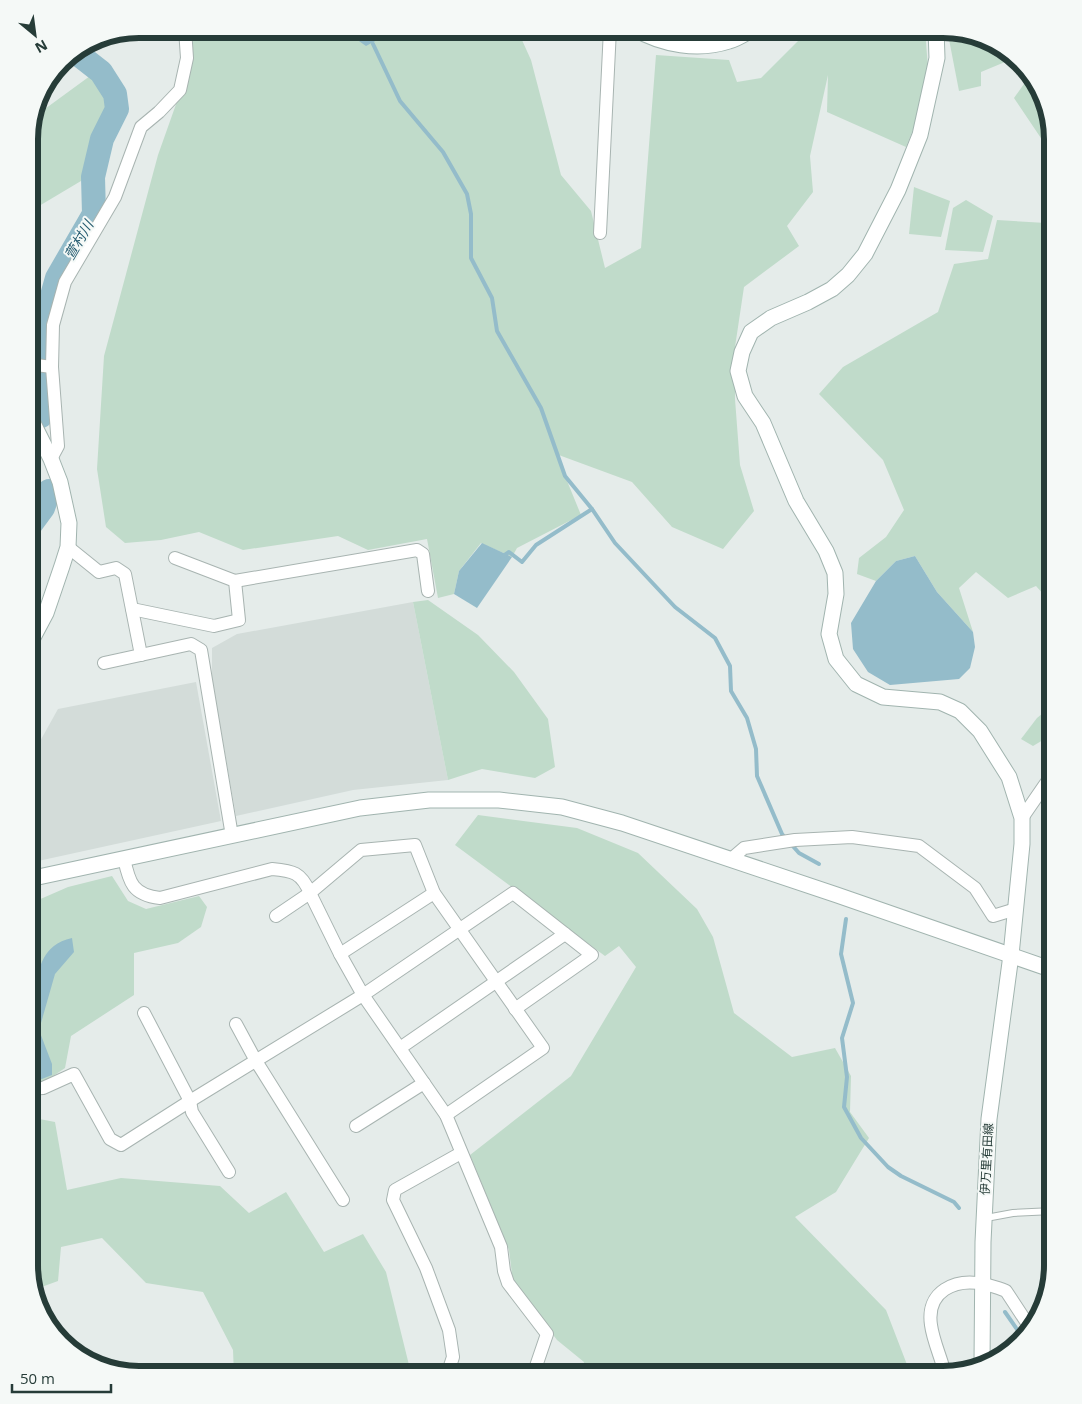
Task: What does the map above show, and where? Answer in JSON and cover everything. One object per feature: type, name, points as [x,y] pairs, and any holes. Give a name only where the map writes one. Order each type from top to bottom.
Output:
[{"type":"street","points":[[51,459],[58,446],[52,367],[53,325],[65,282],[115,197],[141,127],[159,112],[180,90],[187,58],[186,38]]},
{"type":"street","points":[[600,233],[610,38]]},
{"type":"street","points":[[656,38],[672,43],[703,47],[736,38]]},
{"type":"street","points":[[700,38],[703,47]]},
{"type":"street","name":"伊万里有田線","points":[[936,38],[937,58],[920,136],[898,190],[866,254],[848,275],[832,289],[771,318],[751,332],[742,352],[738,371],[745,396],[764,424],[796,501],[826,551],[835,573],[836,594],[829,634],[836,659],[856,684],[883,697],[940,702],[960,711],[980,731],[1009,777],[1022,818],[1022,844],[1011,956],[989,1119],[982,1284],[982,1359]]},
{"type":"street","points":[[38,366],[52,367]]},
{"type":"street","points":[[38,433],[60,482],[69,524],[68,547],[46,612],[38,628]]},
{"type":"street","points":[[68,547],[99,572],[116,568],[125,574],[142,655]]},
{"type":"street","points":[[175,558],[235,581],[418,550],[423,554],[428,591]]},
{"type":"street","points":[[132,609],[214,626],[239,620],[235,581]]},
{"type":"street","points":[[104,663],[191,644],[201,650],[232,836]]},
{"type":"street","points":[[1022,818],[1044,786]]},
{"type":"street","points":[[38,877],[360,808],[429,800],[499,800],[562,807],[613,820],[838,895],[1044,967]]},
{"type":"street","points":[[730,860],[744,848],[794,840],[852,836],[919,846],[975,888],[993,916],[1016,909]]},
{"type":"street","points":[[276,916],[310,893],[361,850],[415,845],[434,893],[543,1048],[446,1115]]},
{"type":"street","points":[[124,858],[128,877],[134,887],[146,897],[160,898],[272,869],[290,871],[304,880],[363,996],[446,1115],[501,1247],[504,1271],[508,1283],[547,1334],[537,1366]]},
{"type":"street","points":[[340,954],[434,893]]},
{"type":"street","points":[[38,1088],[44,1088],[74,1074],[110,1139],[121,1145],[363,996],[513,893],[592,955],[515,1008]]},
{"type":"street","points":[[400,1048],[565,934]]},
{"type":"street","points":[[144,1013],[190,1101],[192,1112],[230,1172]]},
{"type":"street","points":[[236,1024],[256,1061],[343,1200]]},
{"type":"street","points":[[356,1126],[424,1083]]},
{"type":"street","points":[[450,1366],[453,1357],[449,1330],[426,1268],[393,1200],[396,1190],[461,1153]]},
{"type":"street","points":[[942,1366],[931,1324],[931,1306],[939,1293],[955,1284],[982,1284],[1006,1290],[1027,1323]]},
{"type":"lane","points":[[984,1218],[1044,1212]]},
{"type":"shaded area","points":[[413,602],[448,780],[353,790],[236,816],[212,679],[212,648],[237,634]]},
{"type":"shaded area","points":[[196,682],[221,821],[38,861],[38,745],[58,709]]},
{"type":"green space","points":[[192,38],[521,38],[531,60],[561,175],[591,211],[605,268],[641,248],[656,55],[729,60],[737,82],[761,78],[801,38],[926,38],[928,68],[920,112],[906,147],[827,112],[828,75],[810,156],[813,192],[787,226],[799,246],[744,287],[735,347],[735,399],[740,465],[754,511],[723,549],[672,527],[632,482],[556,454],[581,515],[517,548],[512,557],[481,543],[459,571],[454,594],[438,598],[427,539],[368,550],[338,536],[243,550],[199,532],[161,540],[125,543],[106,527],[97,469],[104,356],[158,155],[191,62]]},
{"type":"green space","points":[[949,38],[963,39],[976,43],[1005,58],[1005,62],[981,72],[981,86],[959,91]]},
{"type":"green space","points":[[90,76],[107,94],[108,111],[93,141],[86,178],[38,207],[38,125],[41,112]]},
{"type":"green space","points":[[1027,80],[1043,119],[1044,143],[1014,98]]},
{"type":"green space","points":[[914,187],[950,201],[941,237],[909,234]]},
{"type":"green space","points":[[966,200],[993,216],[983,252],[945,250],[953,208]]},
{"type":"green space","points":[[997,220],[1044,223],[1044,595],[1036,586],[1008,598],[976,572],[959,588],[973,632],[937,592],[915,556],[896,561],[876,581],[857,574],[859,558],[886,537],[904,510],[883,460],[819,394],[843,367],[938,312],[954,264],[988,259]]},
{"type":"green space","points":[[428,600],[478,635],[514,672],[548,719],[555,767],[535,778],[482,769],[448,780],[413,602]]},
{"type":"green space","points":[[1044,712],[1044,739],[1033,746],[1021,739],[1037,718]]},
{"type":"green space","points":[[478,815],[577,828],[638,853],[697,909],[713,937],[734,1013],[792,1057],[835,1048],[851,1076],[850,1112],[869,1138],[836,1192],[795,1217],[886,1310],[908,1366],[583,1366],[584,1362],[557,1340],[513,1282],[509,1250],[470,1155],[571,1076],[636,967],[619,946],[605,956],[455,845]]},
{"type":"green space","points":[[112,876],[128,901],[146,909],[199,896],[207,907],[201,927],[178,943],[134,953],[134,995],[71,1036],[65,1068],[40,1085],[38,1065],[38,900],[68,887]]},
{"type":"green space","points":[[38,1119],[55,1122],[67,1190],[121,1178],[220,1186],[249,1213],[286,1192],[324,1252],[363,1234],[386,1272],[409,1365],[412,1366],[234,1366],[233,1350],[203,1292],[146,1283],[102,1238],[61,1247],[58,1281],[40,1288],[38,1279]]},
{"type":"water","points":[[356,38],[381,38],[366,46]]},
{"type":"water","points":[[482,543],[512,557],[477,608],[454,594],[459,571]]},
{"type":"water","points":[[915,556],[937,592],[973,632],[975,647],[970,668],[959,679],[890,685],[868,672],[853,649],[851,623],[876,581],[896,561]]},
{"type":"water","points":[[72,938],[74,952],[55,974],[39,1030],[52,1064],[52,1075],[38,1080],[38,972],[48,952],[62,941]]},
{"type":"waterway","points":[[373,44],[400,101],[443,152],[467,194],[471,214],[471,258],[492,298],[497,331],[541,408],[565,476],[592,509],[615,543],[675,607],[715,638],[730,666],[731,691],[747,718],[756,749],[757,776],[782,834],[786,839]]},
{"type":"waterway","name":"萱村川","points":[[41,416],[45,381],[43,328],[57,278],[94,214],[93,177],[102,139],[117,109],[115,94],[101,72],[80,56]]},
{"type":"waterway","name":"萱村川","points":[[38,515],[43,508],[49,491]]},
{"type":"waterway","points":[[502,557],[509,552],[522,562],[536,545],[592,509]]},
{"type":"waterway","points":[[791,844],[799,853],[819,864]]},
{"type":"waterway","points":[[846,919],[841,954],[853,1003],[842,1038],[847,1077],[844,1107],[861,1138],[888,1167],[901,1176],[954,1202],[959,1208]]},
{"type":"waterway","points":[[1005,1312],[1019,1333]]}]
